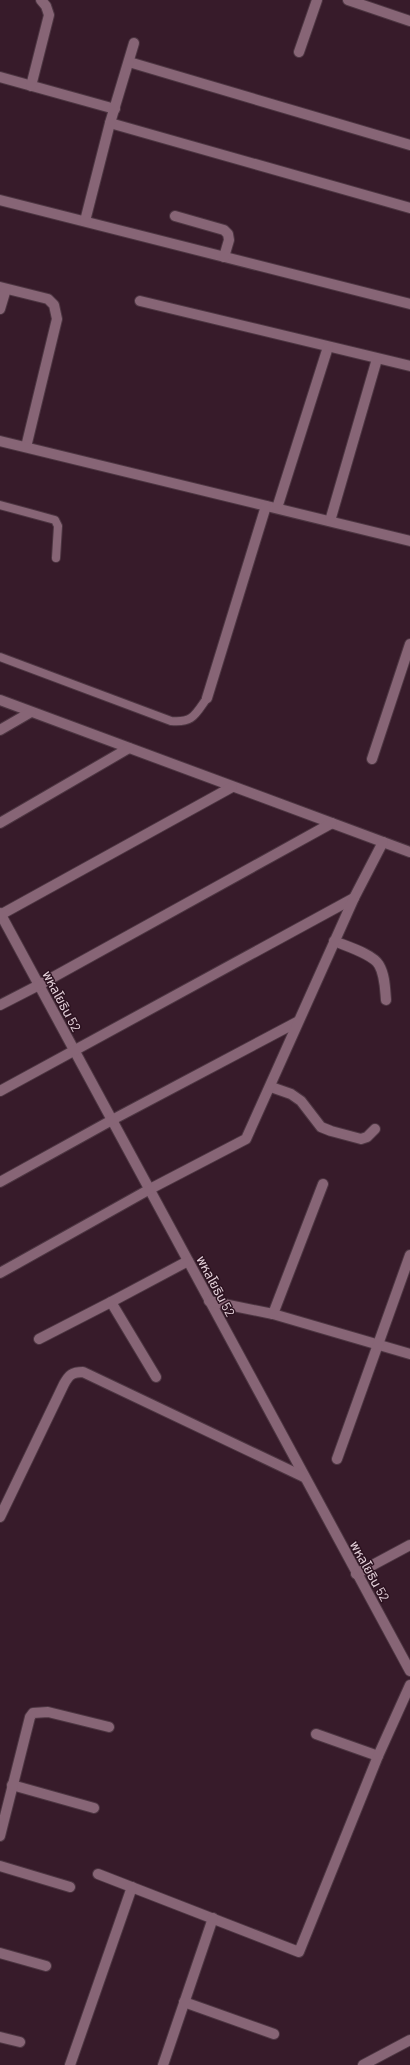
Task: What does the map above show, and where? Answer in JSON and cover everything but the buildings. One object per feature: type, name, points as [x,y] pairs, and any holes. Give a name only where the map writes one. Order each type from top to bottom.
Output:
[{"type":"street","points":[[31,86],[49,15],[46,6],[41,0]]},
{"type":"street","points":[[299,52],[317,0]]},
{"type":"street","points":[[348,0],[410,21]]},
{"type":"street","points":[[85,221],[110,123],[130,62],[134,43]]},
{"type":"street","points":[[130,62],[410,145]]},
{"type":"street","points":[[0,77],[114,109]]},
{"type":"street","points":[[110,123],[410,208]]},
{"type":"street","points":[[0,200],[410,304]]},
{"type":"street","points":[[175,216],[224,230],[228,234],[229,240],[224,257]]},
{"type":"street","points":[[0,309],[3,288],[48,299],[54,305],[57,319],[26,447]]},
{"type":"street","points":[[140,301],[410,366]]},
{"type":"street","points":[[277,508],[328,347]]},
{"type":"street","points":[[330,521],[377,359]]},
{"type":"street","points":[[0,441],[410,540]]},
{"type":"street","points":[[207,698],[266,506]]},
{"type":"street","points":[[372,759],[410,644]]},
{"type":"street","points":[[0,700],[410,852]]},
{"type":"street","points":[[0,730],[31,712]]},
{"type":"street","points":[[0,823],[129,748]]},
{"type":"street","points":[[0,914],[232,787]]},
{"type":"street","points":[[0,1005],[39,986],[332,823]]},
{"type":"street","points":[[0,1273],[150,1189],[246,1139],[271,1087],[334,941],[383,842]]},
{"type":"street","points":[[0,1091],[354,898]]},
{"type":"street","name":"พหลโยธิน 52","points":[[0,914],[150,1189],[304,1478],[410,1671]]},
{"type":"street","points":[[334,941],[372,958],[379,964],[383,974],[386,1000]]},
{"type":"street","points":[[0,1182],[112,1120],[298,1022]]},
{"type":"street","points":[[271,1087],[291,1094],[301,1101],[321,1127],[330,1131],[361,1139],[367,1137],[375,1129]]},
{"type":"street","points":[[274,1314],[323,1184]]},
{"type":"street","points":[[337,1459],[410,1255]]},
{"type":"street","points":[[39,1338],[112,1302],[188,1261]]},
{"type":"street","points":[[210,1301],[274,1314],[410,1354]]},
{"type":"street","points":[[112,1302],[156,1377]]},
{"type":"street","points":[[0,1517],[68,1376],[77,1372],[83,1372],[304,1478]]},
{"type":"street","points":[[356,1574],[410,1545]]},
{"type":"street","points":[[98,1874],[299,1952],[378,1756],[410,1685]]},
{"type":"street","points":[[0,1836],[30,1717],[33,1713],[48,1712],[109,1727]]},
{"type":"street","points":[[316,1734],[378,1756]]},
{"type":"street","points":[[12,1785],[94,1808]]},
{"type":"street","points":[[0,1866],[70,1886]]},
{"type":"street","points":[[70,2065],[132,1887]]},
{"type":"street","points":[[162,2065],[213,1918]]},
{"type":"street","points":[[0,1953],[46,1966]]},
{"type":"street","points":[[184,2002],[274,2034]]},
{"type":"street","points":[[0,2037],[20,2042]]},
{"type":"street","points":[[362,2065],[410,2040]]},
{"type":"lane","points":[[0,505],[55,520],[58,526],[56,558]]},
{"type":"lane","points":[[0,657],[171,721],[184,722],[194,716],[207,698]]}]
